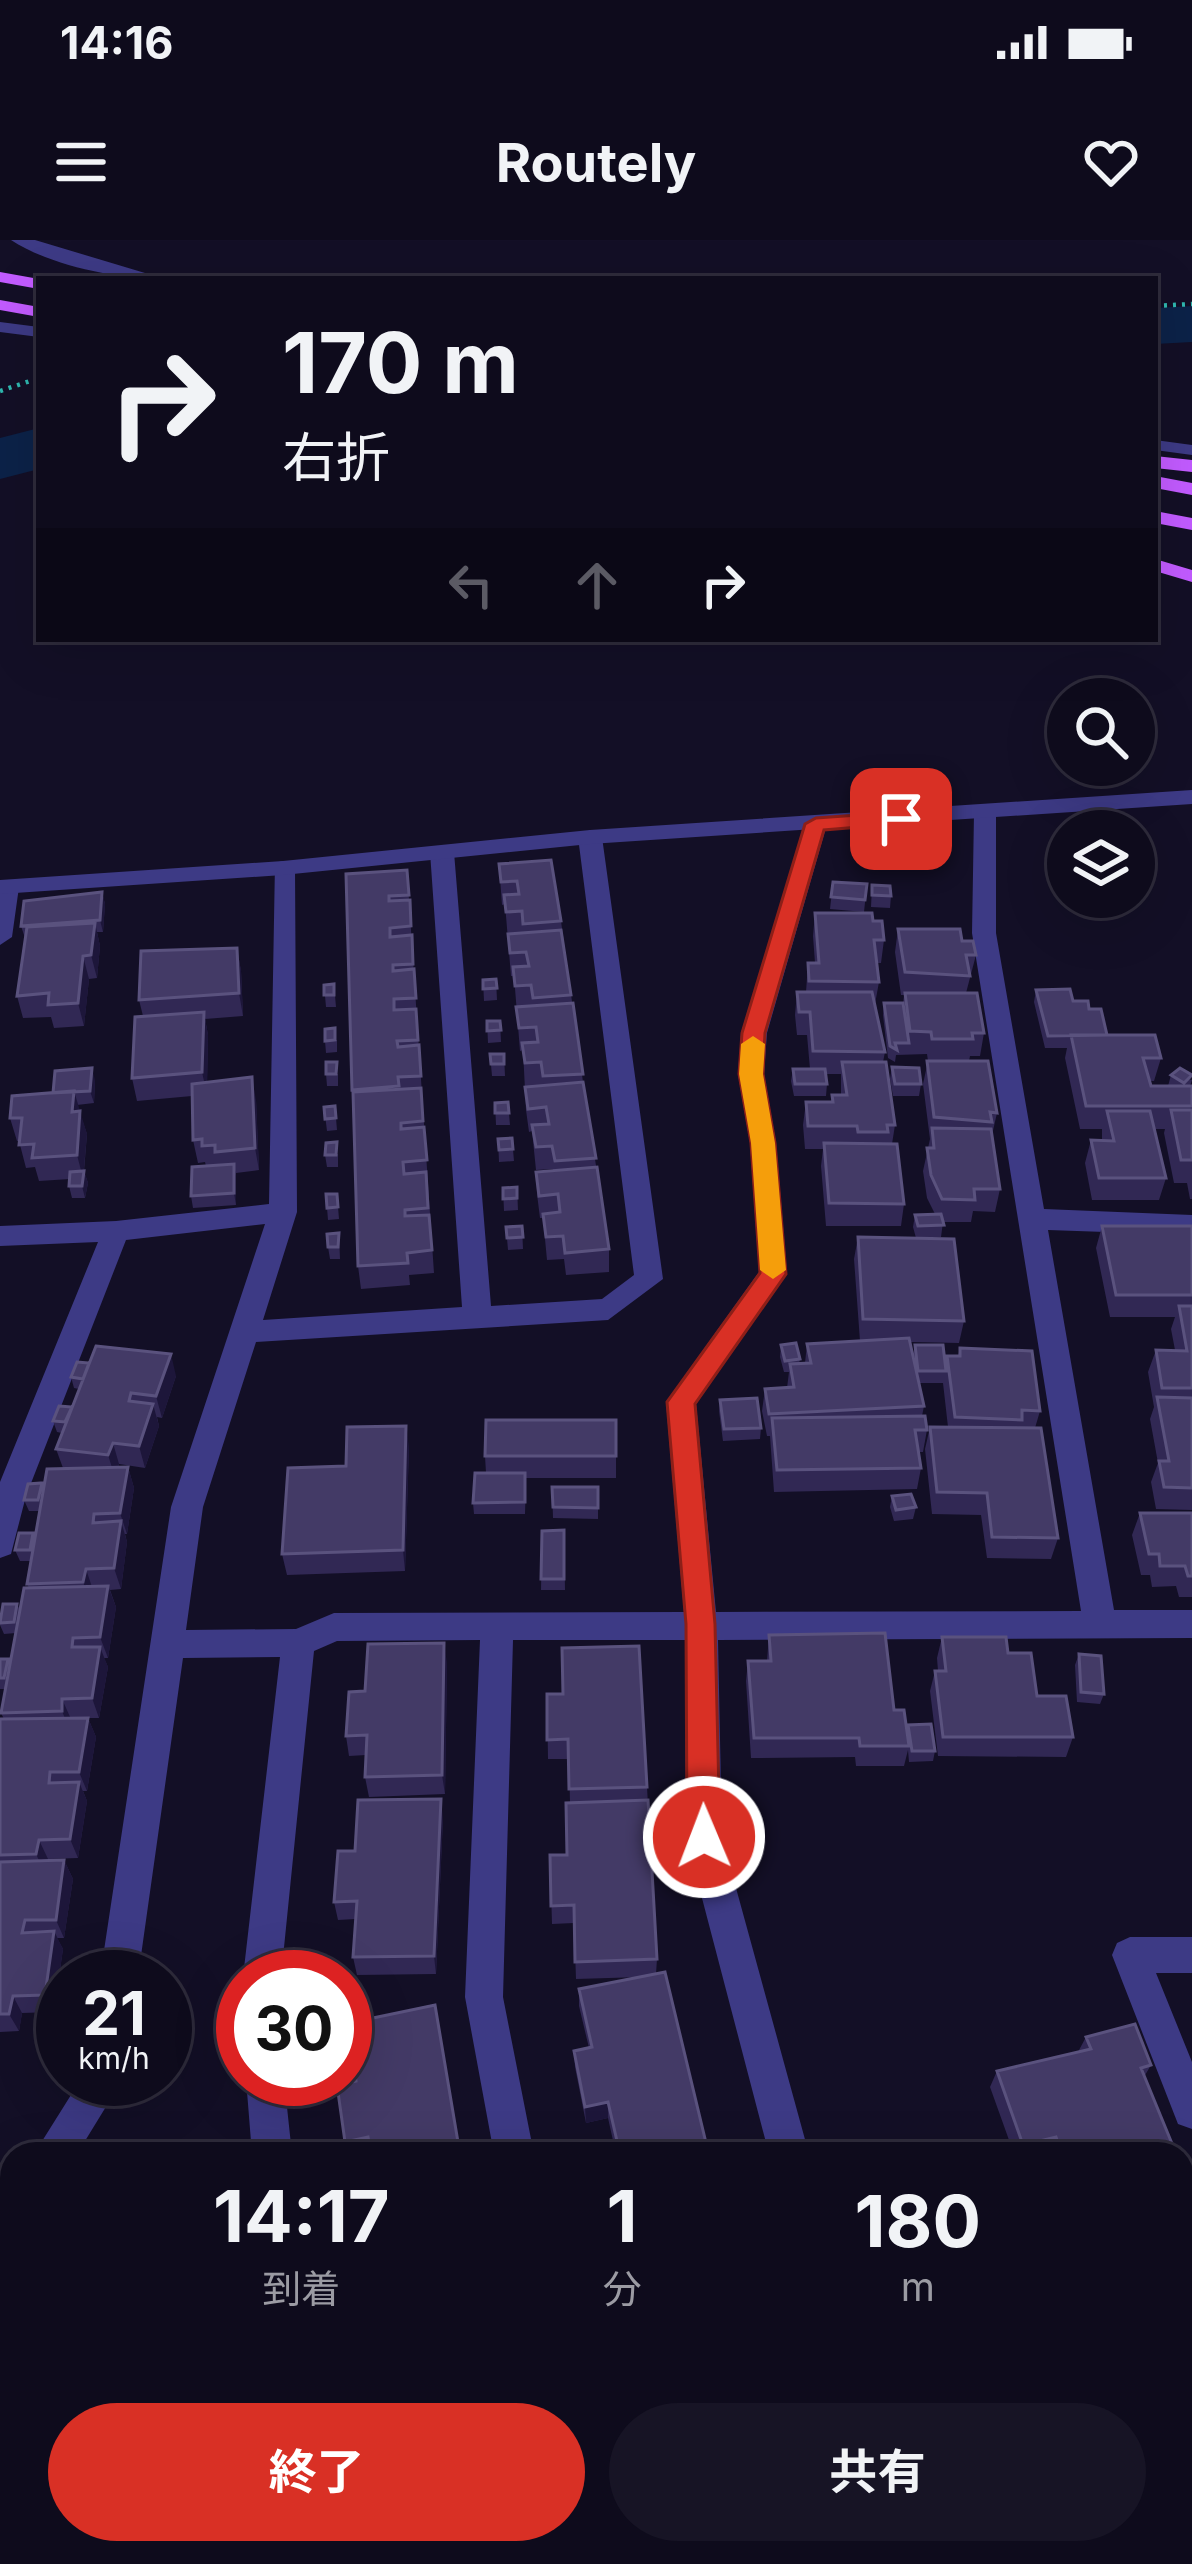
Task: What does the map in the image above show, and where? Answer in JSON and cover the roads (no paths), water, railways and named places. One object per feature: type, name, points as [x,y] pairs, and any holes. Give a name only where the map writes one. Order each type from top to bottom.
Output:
[{"type":"main road","points":[[0,277],[36,283]]},
{"type":"main road","points":[[0,305],[36,311]]},
{"type":"main road","points":[[1158,462],[1192,466]]},
{"type":"main road","points":[[1158,483],[1192,489]]},
{"type":"main road","points":[[1158,518],[1192,524]]},
{"type":"main road","points":[[1158,566],[1192,576]]},
{"type":"street","points":[[19,240],[144,276]]},
{"type":"street","points":[[0,327],[36,332]]},
{"type":"street","points":[[1158,445],[1192,450]]},
{"type":"street","points":[[0,937],[3,887],[283,868],[590,836],[1192,796]]},
{"type":"street","points":[[986,813],[984,934],[1100,1625]]},
{"type":"street","points":[[786,2142],[704,1837],[700,1624],[681,1402],[773,1274],[763,1143],[751,1074],[754,1033],[816,824]]},
{"type":"street","points":[[245,1332],[608,1309],[649,1279],[590,836]]},
{"type":"street","points":[[442,852],[477,1315]]},
{"type":"street","points":[[123,1950],[188,1507],[283,1212],[283,868]]},
{"type":"street","points":[[0,1236],[116,1231],[283,1212]]},
{"type":"street","points":[[1032,1220],[1192,1225]]},
{"type":"street","points":[[0,1545],[5,1496],[116,1231]]},
{"type":"street","points":[[168,1644],[298,1643],[334,1627],[1192,1624]]},
{"type":"street","points":[[497,1625],[484,1996],[512,2142]]},
{"type":"street","points":[[265,1950],[298,1643]]},
{"type":"street","points":[[1192,1955],[1130,1955],[1192,2110]]},
{"type":"street","points":[[62,2142],[86,2106]]},
{"type":"street","points":[[268,2106],[271,2142]]},
{"type":"waterway","points":[[1158,326],[1192,324]]},
{"type":"waterway","points":[[0,459],[36,449]]}]
